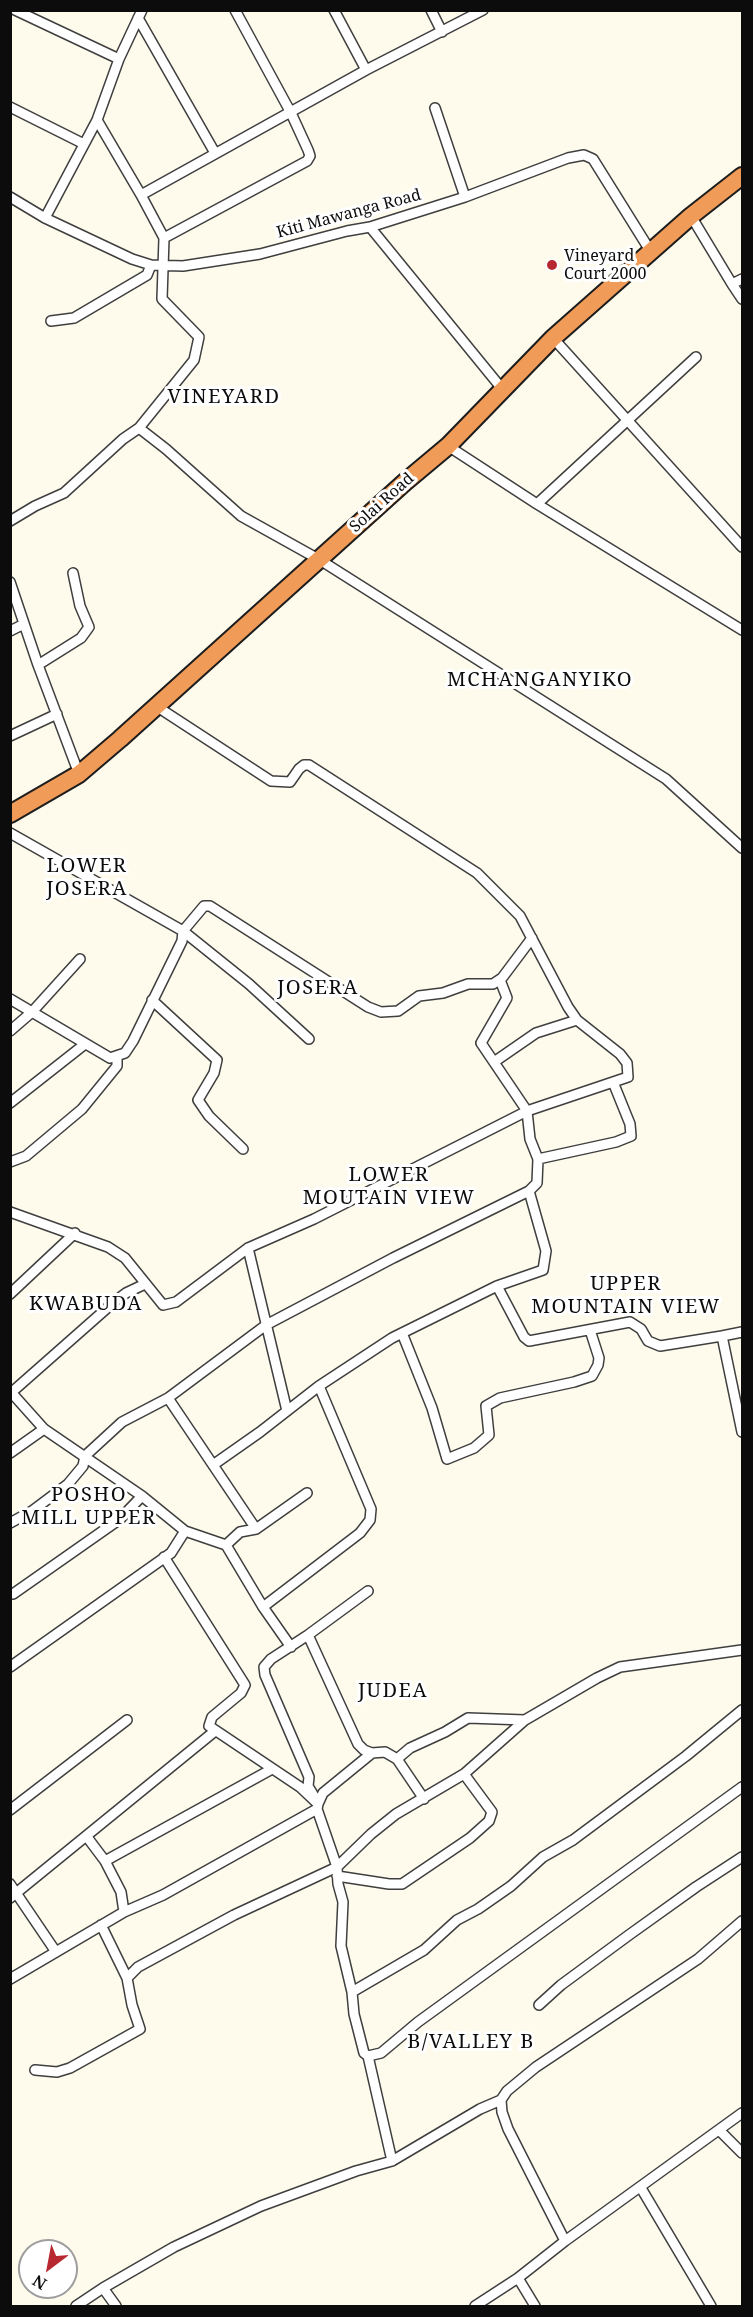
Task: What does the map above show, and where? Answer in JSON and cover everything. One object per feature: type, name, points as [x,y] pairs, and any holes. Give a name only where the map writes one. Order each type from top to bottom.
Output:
[{"type":"highway","name":"Solai Road","points":[[10,814],[79,774],[448,446],[553,338],[691,216],[742,176]]},
{"type":"street","points":[[15,10],[119,59]]},
{"type":"street","points":[[164,238],[307,161],[310,156],[291,113],[235,10]]},
{"type":"street","points":[[334,10],[366,70]]},
{"type":"street","points":[[430,10],[442,32]]},
{"type":"street","points":[[141,195],[366,70],[483,10]]},
{"type":"street","points":[[45,218],[97,120],[119,59],[140,14]]},
{"type":"street","points":[[140,14],[215,153]]},
{"type":"street","points":[[10,108],[84,144]]},
{"type":"street","points":[[435,108],[465,196]]},
{"type":"street","points":[[51,321],[74,318],[147,275],[156,265],[164,238],[97,120]]},
{"type":"street","name":"Kiti Mawanga Road","points":[[10,197],[45,218],[132,259],[156,265],[183,266],[260,254],[370,227],[465,196],[568,158],[584,155],[593,159],[651,252]]},
{"type":"street","points":[[691,216],[742,299]]},
{"type":"street","points":[[370,227],[503,390]]},
{"type":"street","points":[[10,521],[35,506],[64,493],[123,439],[139,428],[194,360],[199,337],[162,299],[156,265]]},
{"type":"street","points":[[732,284],[742,279]]},
{"type":"street","points":[[553,338],[742,547]]},
{"type":"street","points":[[537,504],[696,357]]},
{"type":"street","points":[[139,428],[241,516],[320,560],[666,779],[742,848]]},
{"type":"street","points":[[448,446],[537,504],[742,630]]},
{"type":"street","points":[[38,665],[81,638],[89,627],[80,606],[73,573]]},
{"type":"street","points":[[10,582],[79,774]]},
{"type":"street","points":[[10,631],[24,624]]},
{"type":"street","points":[[10,1212],[75,1233],[108,1247],[125,1258],[163,1305],[176,1302],[248,1248],[314,1218],[526,1111],[628,1077],[627,1063],[620,1054],[577,1020],[568,1007],[532,938],[511,905],[477,873],[309,765],[304,765],[290,782],[271,782],[156,706]]},
{"type":"street","points":[[10,736],[57,714]]},
{"type":"street","points":[[10,833],[183,931],[249,984],[309,1039]]},
{"type":"street","points":[[10,999],[110,1058],[125,1053],[133,1041],[182,940],[183,931],[204,906],[210,906],[368,1007],[381,1012],[398,1011],[419,996],[443,993],[468,984],[493,984],[500,980],[532,938]]},
{"type":"street","points":[[10,1031],[32,1012],[80,959]]},
{"type":"street","points":[[10,1523],[32,1511],[68,1484],[83,1466],[85,1456],[122,1422],[168,1398],[266,1325],[393,1258],[529,1191],[537,1183],[538,1159],[530,1139],[526,1111],[481,1043],[507,998],[500,980]]},
{"type":"street","points":[[152,1000],[218,1060],[214,1073],[198,1100],[209,1116],[243,1149]]},
{"type":"street","points":[[494,1062],[536,1033],[577,1020]]},
{"type":"street","points":[[10,1103],[85,1044]]},
{"type":"street","points":[[10,1162],[26,1155],[82,1109],[117,1066],[117,1057]]},
{"type":"street","points":[[538,1159],[616,1142],[631,1136],[630,1124],[614,1082]]},
{"type":"street","points":[[213,1465],[319,1386],[402,1333],[497,1286],[543,1270],[546,1251],[529,1191]]},
{"type":"street","points":[[10,1294],[75,1233]]},
{"type":"street","points":[[248,1248],[287,1411]]},
{"type":"street","points":[[145,1284],[114,1302],[11,1391],[44,1429],[142,1496],[186,1531],[226,1545],[263,1607],[291,1647]]},
{"type":"street","points":[[497,1286],[524,1337],[529,1341],[630,1322],[641,1329],[648,1341],[660,1346],[742,1332]]},
{"type":"street","points":[[402,1333],[432,1408],[447,1459],[474,1448],[489,1435],[486,1407],[500,1398],[565,1385],[592,1376],[599,1358],[590,1330]]},
{"type":"street","points":[[722,1336],[742,1432]]},
{"type":"street","points":[[263,1607],[360,1533],[370,1520],[371,1509],[319,1386]]},
{"type":"street","points":[[168,1398],[256,1529]]},
{"type":"street","points":[[10,1453],[44,1429]]},
{"type":"street","points":[[226,1545],[240,1532],[256,1529],[307,1493]]},
{"type":"street","points":[[13,1594],[120,1519],[142,1496]]},
{"type":"street","points":[[10,1667],[171,1553],[186,1531]]},
{"type":"street","points":[[164,1557],[245,1685],[242,1693],[212,1717],[209,1726],[300,1787],[318,1806]]},
{"type":"street","points":[[368,1591],[264,1667],[265,1675],[309,1777],[308,1786],[318,1806],[337,1872],[343,1902],[341,1946],[352,1992],[354,2014],[364,2052],[368,2056],[392,2161]]},
{"type":"street","points":[[308,1635],[358,1744],[363,1750],[372,1753],[385,1752],[398,1759],[423,1799]]},
{"type":"street","points":[[127,1978],[138,1967],[234,1915],[337,1872],[371,1834],[396,1814],[464,1774],[525,1720],[620,1667],[742,1650]]},
{"type":"street","points":[[352,1992],[424,1950],[458,1920],[511,1886],[543,1857],[573,1840],[686,1756],[742,1710]]},
{"type":"street","points":[[398,1759],[410,1748],[445,1732],[468,1718],[525,1720]]},
{"type":"street","points":[[10,1810],[127,1720]]},
{"type":"street","points":[[14,1896],[215,1731]]},
{"type":"street","points":[[10,1979],[124,1912],[163,1895],[318,1806],[323,1793],[372,1753]]},
{"type":"street","points":[[105,1860],[272,1769]]},
{"type":"street","points":[[337,1872],[389,1884],[402,1884],[470,1838],[489,1821],[492,1812],[464,1774]]},
{"type":"street","points":[[368,2056],[381,2052],[418,2022],[742,1787]]},
{"type":"street","points":[[87,1837],[105,1860],[121,1892],[124,1912]]},
{"type":"street","points":[[539,2005],[561,1985],[629,1935],[742,1857]]},
{"type":"street","points":[[10,1884],[14,1896],[56,1952]]},
{"type":"street","points":[[76,2307],[103,2288],[174,2247],[261,2206],[356,2171],[392,2161],[480,2109],[501,2100],[507,2091],[536,2067],[698,1959],[742,1922]]},
{"type":"street","points":[[35,2070],[57,2072],[70,2068],[140,2029],[132,2005],[127,1978],[101,1925]]},
{"type":"street","points":[[501,2100],[502,2112],[508,2129],[565,2241]]},
{"type":"street","points":[[475,2307],[518,2278],[565,2241],[742,2113]]},
{"type":"street","points":[[720,2131],[742,2153]]},
{"type":"street","points":[[641,2188],[711,2307]]},
{"type":"street","points":[[518,2278],[535,2307]]},
{"type":"street","points":[[103,2288],[116,2307]]},
{"type":"place","name":"Vineyard Court 2000","points":[[552,265]]},
{"type":"district","name":"VINEYARD","points":[[224,397]]},
{"type":"district","name":"MCHANGANYIKO","points":[[540,680]]},
{"type":"district","name":"LOWER JOSERA","points":[[87,878]]},
{"type":"district","name":"JOSERA","points":[[318,988]]},
{"type":"district","name":"LOWER MOUTAIN VIEW","points":[[389,1186]]},
{"type":"district","name":"UPPER MOUNTAIN VIEW","points":[[626,1296]]},
{"type":"district","name":"KWABUDA","points":[[86,1304]]},
{"type":"district","name":"POSHO MILL UPPER","points":[[89,1506]]},
{"type":"district","name":"JUDEA","points":[[393,1691]]},
{"type":"district","name":"B/VALLEY B","points":[[471,2042]]}]
